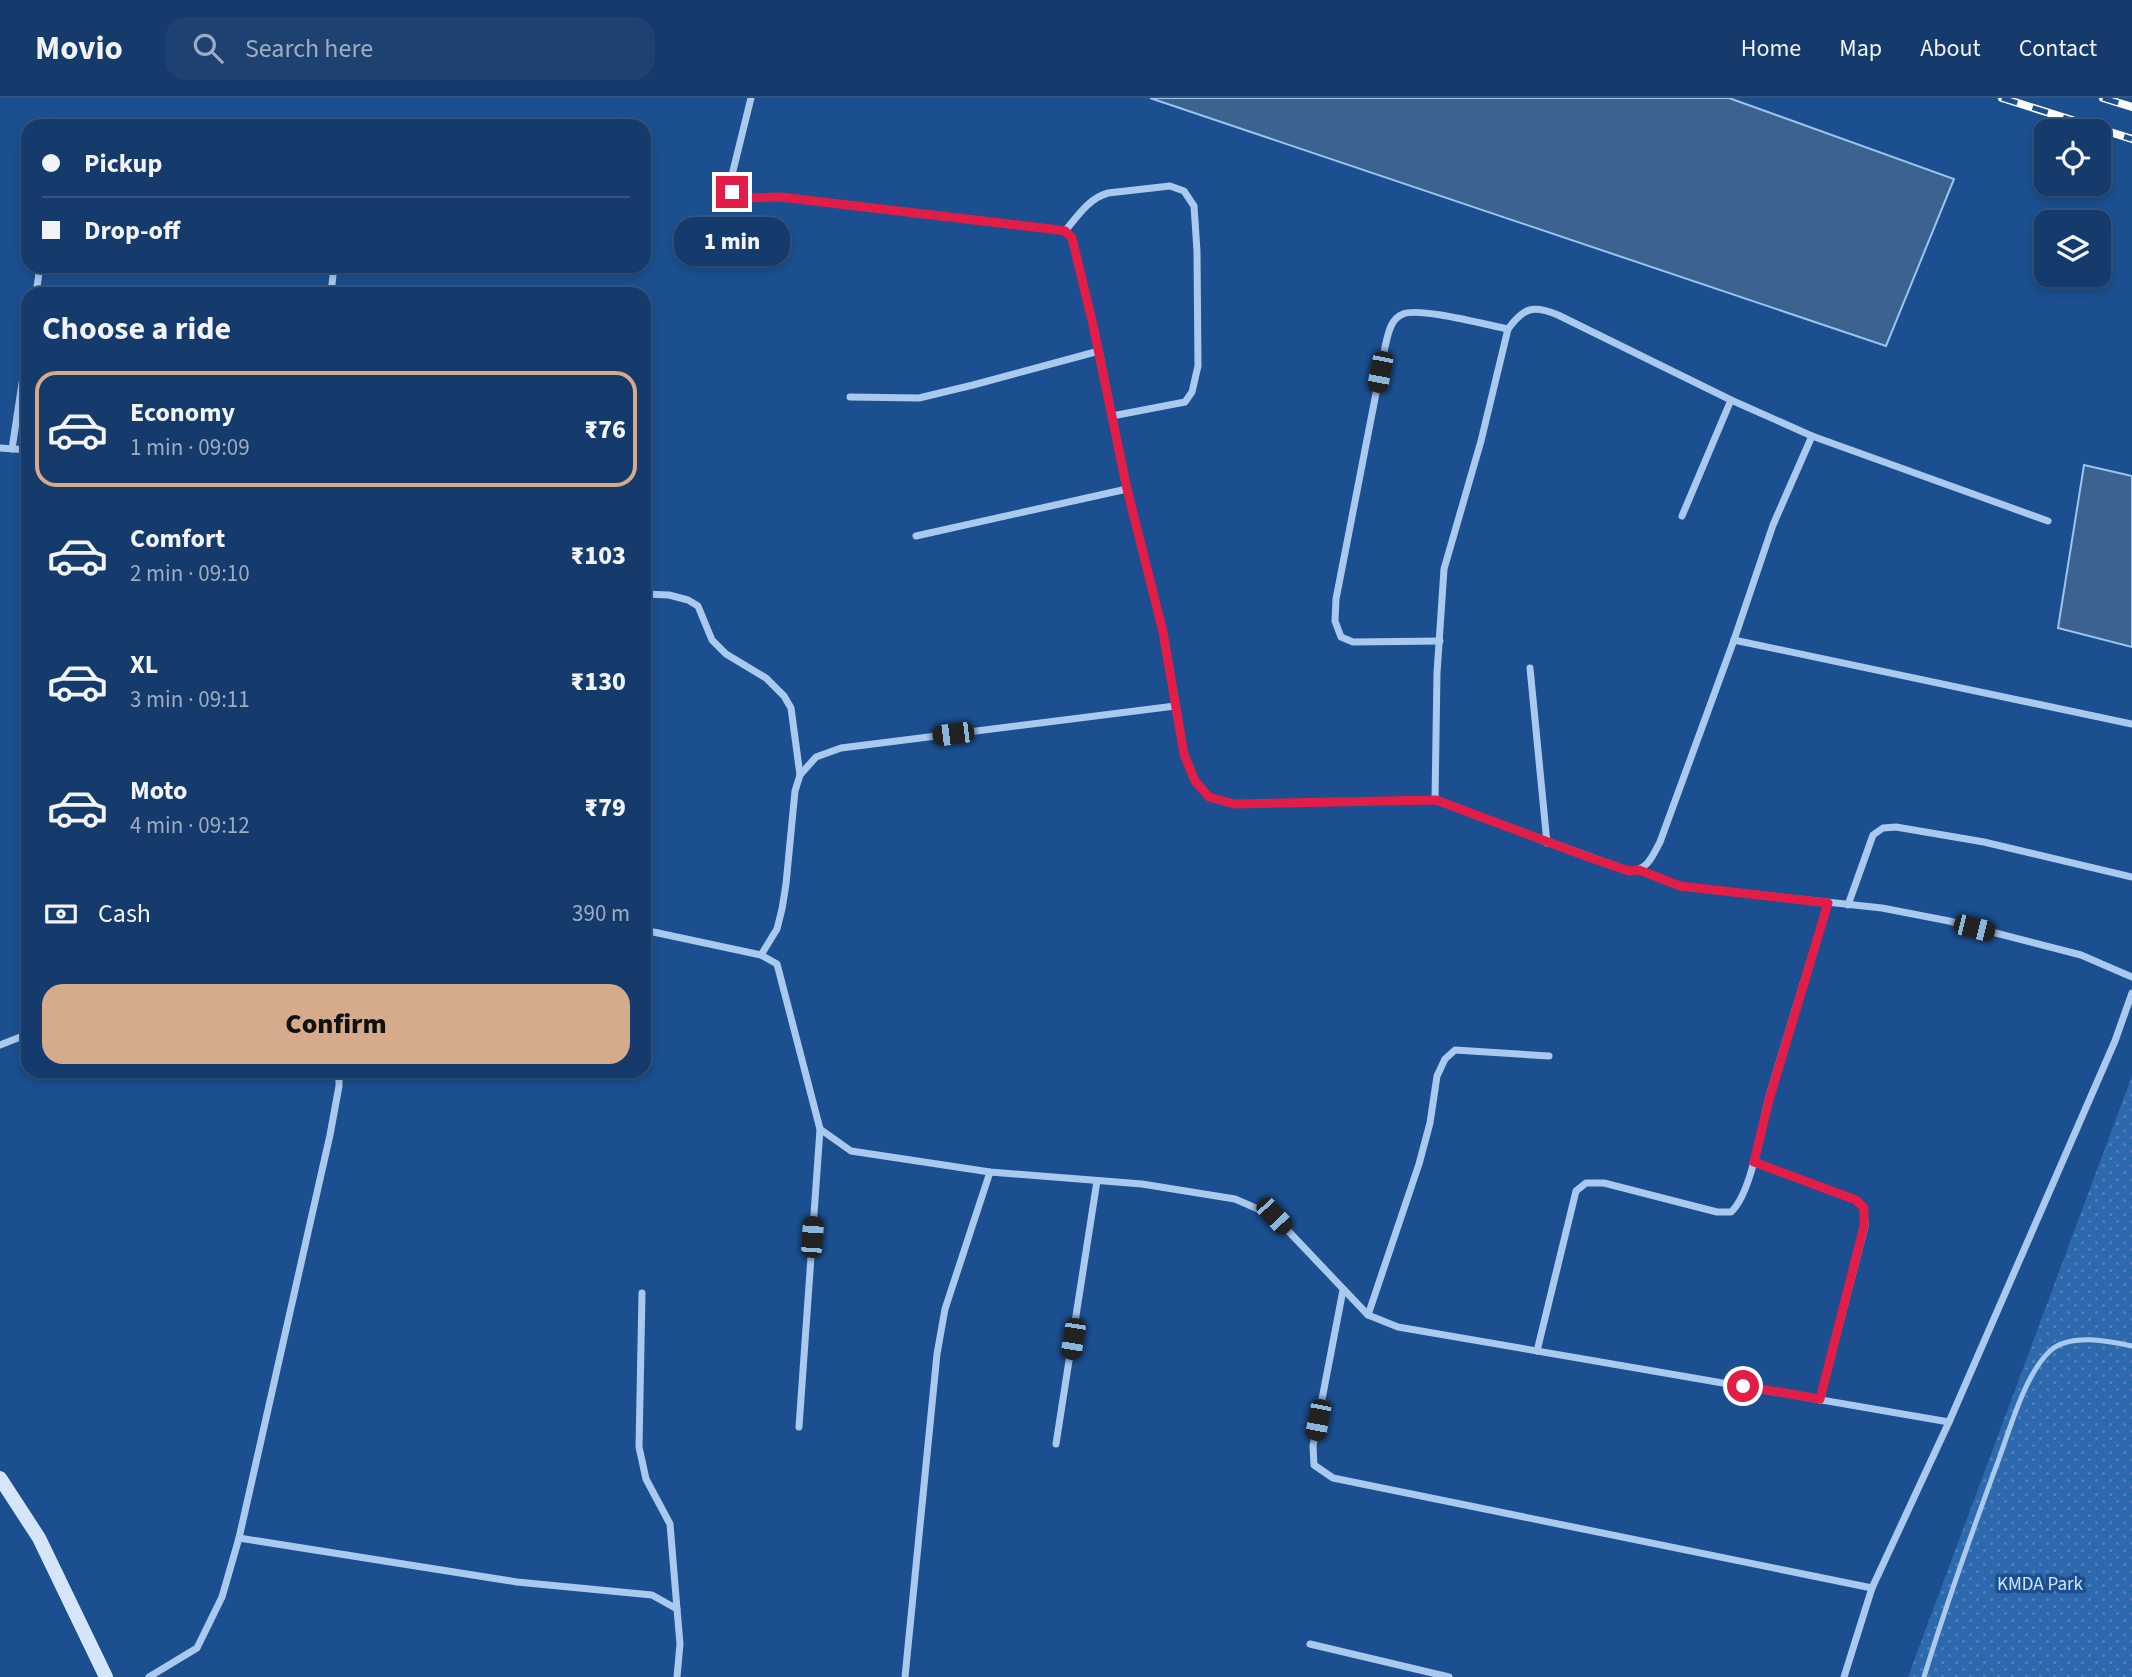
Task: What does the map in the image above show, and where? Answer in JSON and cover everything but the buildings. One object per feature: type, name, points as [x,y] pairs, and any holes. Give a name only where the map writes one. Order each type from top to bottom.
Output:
[{"type":"main road","points":[[0,1478],[39,1538],[106,1677]]},
{"type":"street","points":[[751,98],[731,179],[732,192],[741,198],[780,197],[1065,231],[1072,238],[1099,351],[1127,489],[1163,632],[1184,754],[1195,781],[1209,797],[1234,804],[1436,800],[1629,871],[1639,870],[1680,886],[1882,908],[1949,921],[2081,955],[2132,977]]},
{"type":"street","points":[[1065,231],[1089,203],[1108,193],[1170,186],[1184,191],[1194,206],[1198,366],[1192,392],[1185,402],[1112,416]]},
{"type":"street","points":[[1436,800],[1437,673],[1444,569],[1481,442],[1508,329],[1518,315],[1531,309],[1543,309],[1812,436],[2048,521]]},
{"type":"street","points":[[1440,640],[1353,642],[1341,636],[1335,621],[1336,599],[1385,346],[1391,324],[1402,314],[1420,312],[1508,329]]},
{"type":"street","points":[[850,397],[919,398],[1099,351]]},
{"type":"street","points":[[12,449],[21,390]]},
{"type":"street","points":[[1682,516],[1731,400]]},
{"type":"street","points":[[1639,870],[1649,863],[1660,842],[1773,525],[1812,436]]},
{"type":"street","points":[[0,448],[21,450]]},
{"type":"street","points":[[916,536],[1127,489]]},
{"type":"street","points":[[651,594],[669,595],[698,606],[712,639],[719,647],[766,678],[784,696],[791,708],[800,775]]},
{"type":"street","points":[[1734,640],[2132,724]]},
{"type":"street","points":[[1530,668],[1548,842]]},
{"type":"street","points":[[761,955],[777,929],[782,909],[795,791],[800,775],[816,757],[841,748],[1175,706]]},
{"type":"street","points":[[1848,905],[1873,835],[1883,828],[1896,827],[1984,842],[2132,877]]},
{"type":"street","points":[[1537,1351],[1576,1191],[1586,1183],[1604,1183],[1717,1212],[1731,1212],[1738,1206],[1754,1162],[1769,1100],[1828,903]]},
{"type":"street","points":[[651,931],[761,955],[777,964],[820,1129],[799,1427]]},
{"type":"street","points":[[1844,1677],[1872,1588],[1949,1422],[2115,1041],[2132,993]]},
{"type":"street","points":[[0,1045],[21,1037]]},
{"type":"street","points":[[1368,1315],[1419,1164],[1430,1123],[1437,1076],[1445,1059],[1455,1050],[1549,1056]]},
{"type":"street","points":[[149,1677],[197,1648],[222,1597],[239,1538],[330,1135],[339,1078]]},
{"type":"street","points":[[820,1129],[851,1151],[990,1172],[1142,1184],[1236,1199],[1274,1216],[1368,1315],[1398,1327],[1949,1422]]},
{"type":"street","points":[[1754,1162],[1856,1200],[1864,1208],[1864,1226],[1820,1399]]},
{"type":"street","points":[[905,1677],[937,1354],[945,1310],[990,1172]]},
{"type":"street","points":[[1056,1444],[1097,1181]]},
{"type":"street","points":[[1343,1290],[1313,1446],[1314,1465],[1333,1478],[1872,1588]]},
{"type":"street","points":[[642,1293],[639,1447],[646,1479],[670,1524],[680,1644],[677,1677]]},
{"type":"street","points":[[239,1538],[517,1582],[652,1595],[677,1609]]},
{"type":"street","points":[[1310,1644],[1449,1677]]},
{"type":"lane","points":[[1924,1677],[1961,1560],[2022,1397],[2038,1366],[2051,1349],[2076,1340],[2100,1339],[2132,1346]]},
{"type":"green space","name":"KMDA Park","points":[[2132,1076],[2132,1677],[1908,1677]]},
{"type":"shaded area","points":[[1150,98],[1729,98],[1954,179],[1886,346]]},
{"type":"shaded area","points":[[2084,465],[2132,476],[2132,647],[2058,628]]},
{"type":"railway","points":[[2002,98],[2132,139]]},
{"type":"railway","points":[[2103,98],[2132,107]]},
{"type":"route","points":[[732,192],[741,198],[780,197],[1051,229],[1065,231],[1072,238],[1099,351],[1127,489],[1163,632],[1184,754],[1195,781],[1209,797],[1234,804],[1436,800],[1588,857],[1629,871],[1639,870],[1680,886],[1828,903],[1769,1100],[1754,1162],[1856,1200],[1864,1208],[1864,1226],[1820,1399],[1743,1386]]}]
